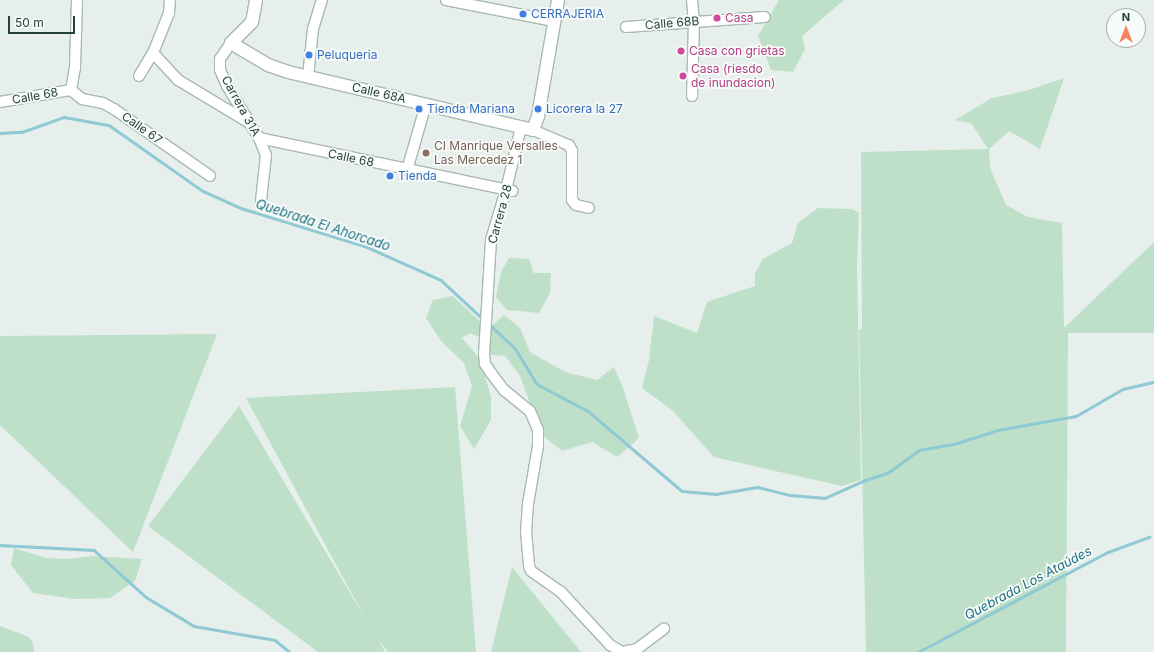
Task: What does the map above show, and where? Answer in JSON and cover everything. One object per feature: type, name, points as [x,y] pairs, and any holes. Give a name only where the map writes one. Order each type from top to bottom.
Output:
[{"type":"street","points":[[71,90],[75,68],[77,0]]},
{"type":"street","points":[[139,76],[153,53],[169,12],[170,0]]},
{"type":"street","name":"Carrera 31A","points":[[256,0],[252,22],[231,43],[220,59],[220,70],[227,86],[259,138],[266,155],[266,167],[261,200]]},
{"type":"street","points":[[308,77],[314,29],[322,0]]},
{"type":"street","points":[[446,0],[554,21]]},
{"type":"street","points":[[533,130],[538,116],[558,0]]},
{"type":"street","points":[[692,0],[694,21],[692,96]]},
{"type":"street","name":"Calle 68B","points":[[626,28],[694,21],[765,17]]},
{"type":"street","name":"Calle 68A","points":[[231,43],[268,65],[308,77],[533,130],[569,145],[572,151],[572,200],[576,205],[589,208]]},
{"type":"street","points":[[153,53],[178,80],[250,124]]},
{"type":"street","name":"Calle 68","points":[[0,102],[71,90]]},
{"type":"street","name":"Calle 67","points":[[71,90],[82,99],[103,103],[114,109],[210,176]]},
{"type":"street","points":[[407,170],[426,104]]},
{"type":"street","name":"Carrera 28","points":[[520,127],[510,190],[491,240],[485,316],[485,364],[504,390],[530,411],[538,430],[538,446],[528,504],[526,531],[529,566],[532,571],[561,592],[610,645],[622,652],[638,648],[664,629]]},
{"type":"street","name":"Calle 68","points":[[259,138],[407,170],[510,190]]},
{"type":"green space","points":[[779,0],[844,0],[802,36],[805,49],[793,72],[771,70],[758,36]]},
{"type":"green space","points":[[1064,78],[1040,149],[1009,131],[989,149],[990,168],[1006,205],[1028,217],[1062,223],[1064,328],[1154,242],[1154,333],[1068,333],[1066,652],[866,652],[859,329],[862,329],[861,152],[988,149],[971,123],[955,120],[992,98],[1029,90]]},
{"type":"green space","points":[[818,208],[852,209],[859,213],[857,265],[861,480],[842,486],[714,457],[672,410],[642,388],[649,360],[654,316],[697,333],[707,302],[755,286],[755,273],[763,259],[792,243],[798,223]]},
{"type":"green space","points":[[509,258],[529,259],[534,273],[551,273],[550,293],[539,313],[507,310],[496,297],[501,272]]},
{"type":"green space","points":[[453,296],[488,329],[504,315],[520,328],[530,352],[565,372],[597,380],[614,367],[623,388],[639,438],[617,457],[592,442],[562,451],[542,435],[520,376],[505,356],[491,355],[487,341],[470,333],[462,338],[480,359],[491,397],[491,420],[474,449],[460,426],[472,386],[464,363],[442,342],[426,318],[433,300]]},
{"type":"green space","points":[[217,334],[133,552],[0,425],[0,336]]},
{"type":"green space","points":[[455,387],[476,652],[388,652],[378,639],[385,652],[318,652],[148,526],[239,406],[366,620],[246,398]]},
{"type":"green space","points":[[14,548],[46,558],[67,559],[92,556],[142,559],[135,581],[110,598],[75,599],[33,593],[11,565]]},
{"type":"green space","points":[[512,567],[581,652],[491,652]]},
{"type":"green space","points":[[0,626],[29,637],[33,643],[34,652],[0,652]]},
{"type":"waterway","name":"Quebrada El Ahorcado","points":[[0,133],[22,132],[64,117],[109,125],[203,191],[241,208],[367,247],[441,280],[483,319]]},
{"type":"waterway","name":"Quebrada El Ahorcado","points":[[489,324],[515,348],[537,384],[588,411],[682,491],[716,494],[758,487],[791,495],[825,498],[863,481],[889,472],[919,450],[957,443],[998,430],[1076,416],[1123,389],[1154,382]]},
{"type":"waterway","name":"Quebrada Los Ataúdes","points":[[918,652],[1108,552],[1149,537]]},
{"type":"waterway","name":"Quebrada Los Ataúdes","points":[[0,545],[94,550],[146,597],[194,626],[275,640],[290,652]]},
{"type":"place","name":"CERRAJERIA","points":[[523,14]]},
{"type":"place","name":"Casa","points":[[717,18]]},
{"type":"place","name":"Casa con grietas","points":[[681,51]]},
{"type":"place","name":"Peluqueria","points":[[309,55]]},
{"type":"place","name":"Casa (riesdo de inundacion)","points":[[683,76]]},
{"type":"place","name":"Tienda Mariana","points":[[419,109]]},
{"type":"place","name":"Licorera la 27","points":[[538,109]]},
{"type":"place","name":"CI Manrique Versalles Las Mercedez 1","points":[[426,153]]},
{"type":"place","name":"Tienda","points":[[390,176]]}]
